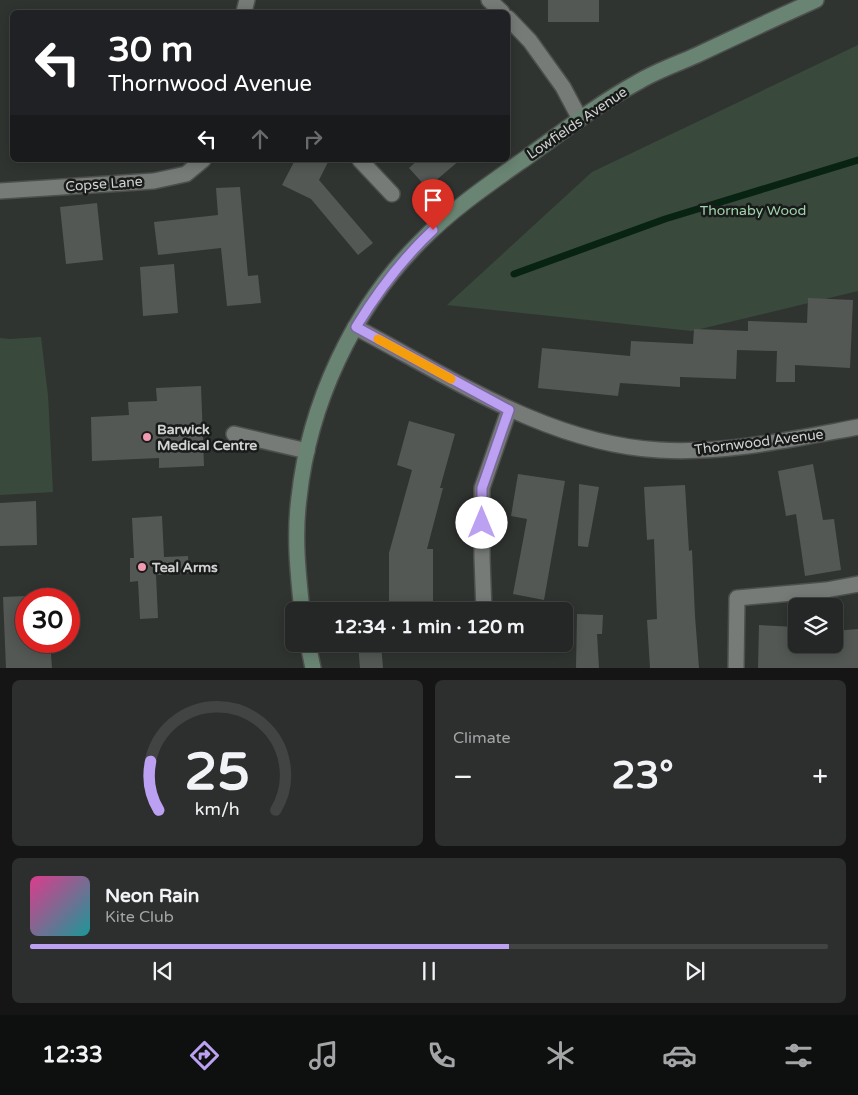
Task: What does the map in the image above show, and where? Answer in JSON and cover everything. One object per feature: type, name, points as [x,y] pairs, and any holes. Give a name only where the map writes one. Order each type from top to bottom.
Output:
[{"type":"street","points":[[489,0],[500,10]]},
{"type":"street","name":"Lowfields Avenue","points":[[301,602],[297,556],[298,498],[307,451],[320,404],[336,364],[356,327],[373,299],[394,271],[446,217],[580,119],[638,82],[816,0]]},
{"type":"street","points":[[510,20],[530,40],[564,87],[580,119]]},
{"type":"street","name":"Copse Lane","points":[[0,191],[154,181],[186,174],[201,162]]},
{"type":"street","points":[[362,162],[392,194]]},
{"type":"street","name":"Thornwood Avenue","points":[[356,327],[509,410],[553,426],[617,445],[658,450],[723,449],[858,427]]},
{"type":"street","points":[[484,602],[482,488],[509,410]]},
{"type":"street","points":[[234,434],[307,451]]},
{"type":"street","points":[[736,668],[737,598],[826,590],[858,584]]},
{"type":"street","points":[[309,652],[312,668]]},
{"type":"green space","name":"Thornaby Wood","points":[[858,45],[858,291],[692,331],[447,305],[592,172]]},
{"type":"green space","points":[[41,337],[48,396],[53,492],[0,495],[0,338]]},
{"type":"building","points":[[548,0],[599,0],[599,22],[548,22]]},
{"type":"building","points":[[294,162],[328,162],[319,180],[373,243],[358,255],[311,199],[282,185]]},
{"type":"building","points":[[416,162],[458,162],[427,188],[409,168]]},
{"type":"building","points":[[240,187],[248,276],[258,275],[261,303],[227,306],[221,248],[158,255],[154,222],[218,215],[216,188]]},
{"type":"building","points":[[97,203],[103,260],[66,264],[60,207]]},
{"type":"building","points":[[174,264],[178,313],[143,316],[140,267]]},
{"type":"building","points":[[808,298],[853,300],[850,368],[795,365],[795,382],[776,382],[777,351],[737,350],[736,379],[680,377],[680,387],[620,383],[618,396],[538,388],[542,348],[630,356],[631,341],[693,344],[694,329],[748,331],[748,321],[807,323]]},
{"type":"building","name":"Barwick Medical Centre","points":[[201,386],[204,466],[159,468],[159,458],[92,461],[91,417],[129,415],[128,402],[157,401],[156,388]]},
{"type":"building","points":[[409,421],[455,434],[440,488],[443,488],[427,549],[433,549],[433,602],[389,602],[389,553],[412,470],[397,465]]},
{"type":"building","points":[[813,464],[823,520],[834,519],[841,570],[805,576],[796,514],[786,516],[778,471]]},
{"type":"building","points":[[518,474],[565,481],[544,600],[513,594],[527,519],[511,516]]},
{"type":"building","points":[[579,484],[599,487],[588,547],[578,546]]},
{"type":"building","points":[[685,485],[689,551],[692,550],[699,668],[650,668],[647,620],[657,619],[654,539],[647,540],[644,487]]},
{"type":"building","points":[[36,501],[37,545],[0,546],[0,503]]},
{"type":"building","name":"Teal Arms","points":[[162,516],[164,557],[188,556],[189,573],[156,575],[158,618],[140,619],[138,581],[130,582],[130,558],[134,558],[132,518]]},
{"type":"building","points":[[15,596],[15,653],[51,653],[52,668],[6,668],[3,597]]},
{"type":"building","points":[[577,614],[603,615],[602,634],[597,634],[599,668],[576,668]]},
{"type":"building","points":[[759,625],[788,627],[788,653],[843,653],[843,630],[858,629],[858,668],[758,668]]},
{"type":"building","points":[[359,652],[382,652],[383,668],[360,668]]},
{"type":"waterway","points":[[514,274],[665,219],[858,160]]},
{"type":"slow traffic","points":[[378,339],[451,379]]},
{"type":"place","name":"Barwick Medical Centre","points":[[147,437]]},
{"type":"place","name":"Teal Arms","points":[[142,567]]},
{"type":"route","points":[[433,230],[394,271],[373,299],[356,327],[509,410],[482,488],[482,523]]}]
